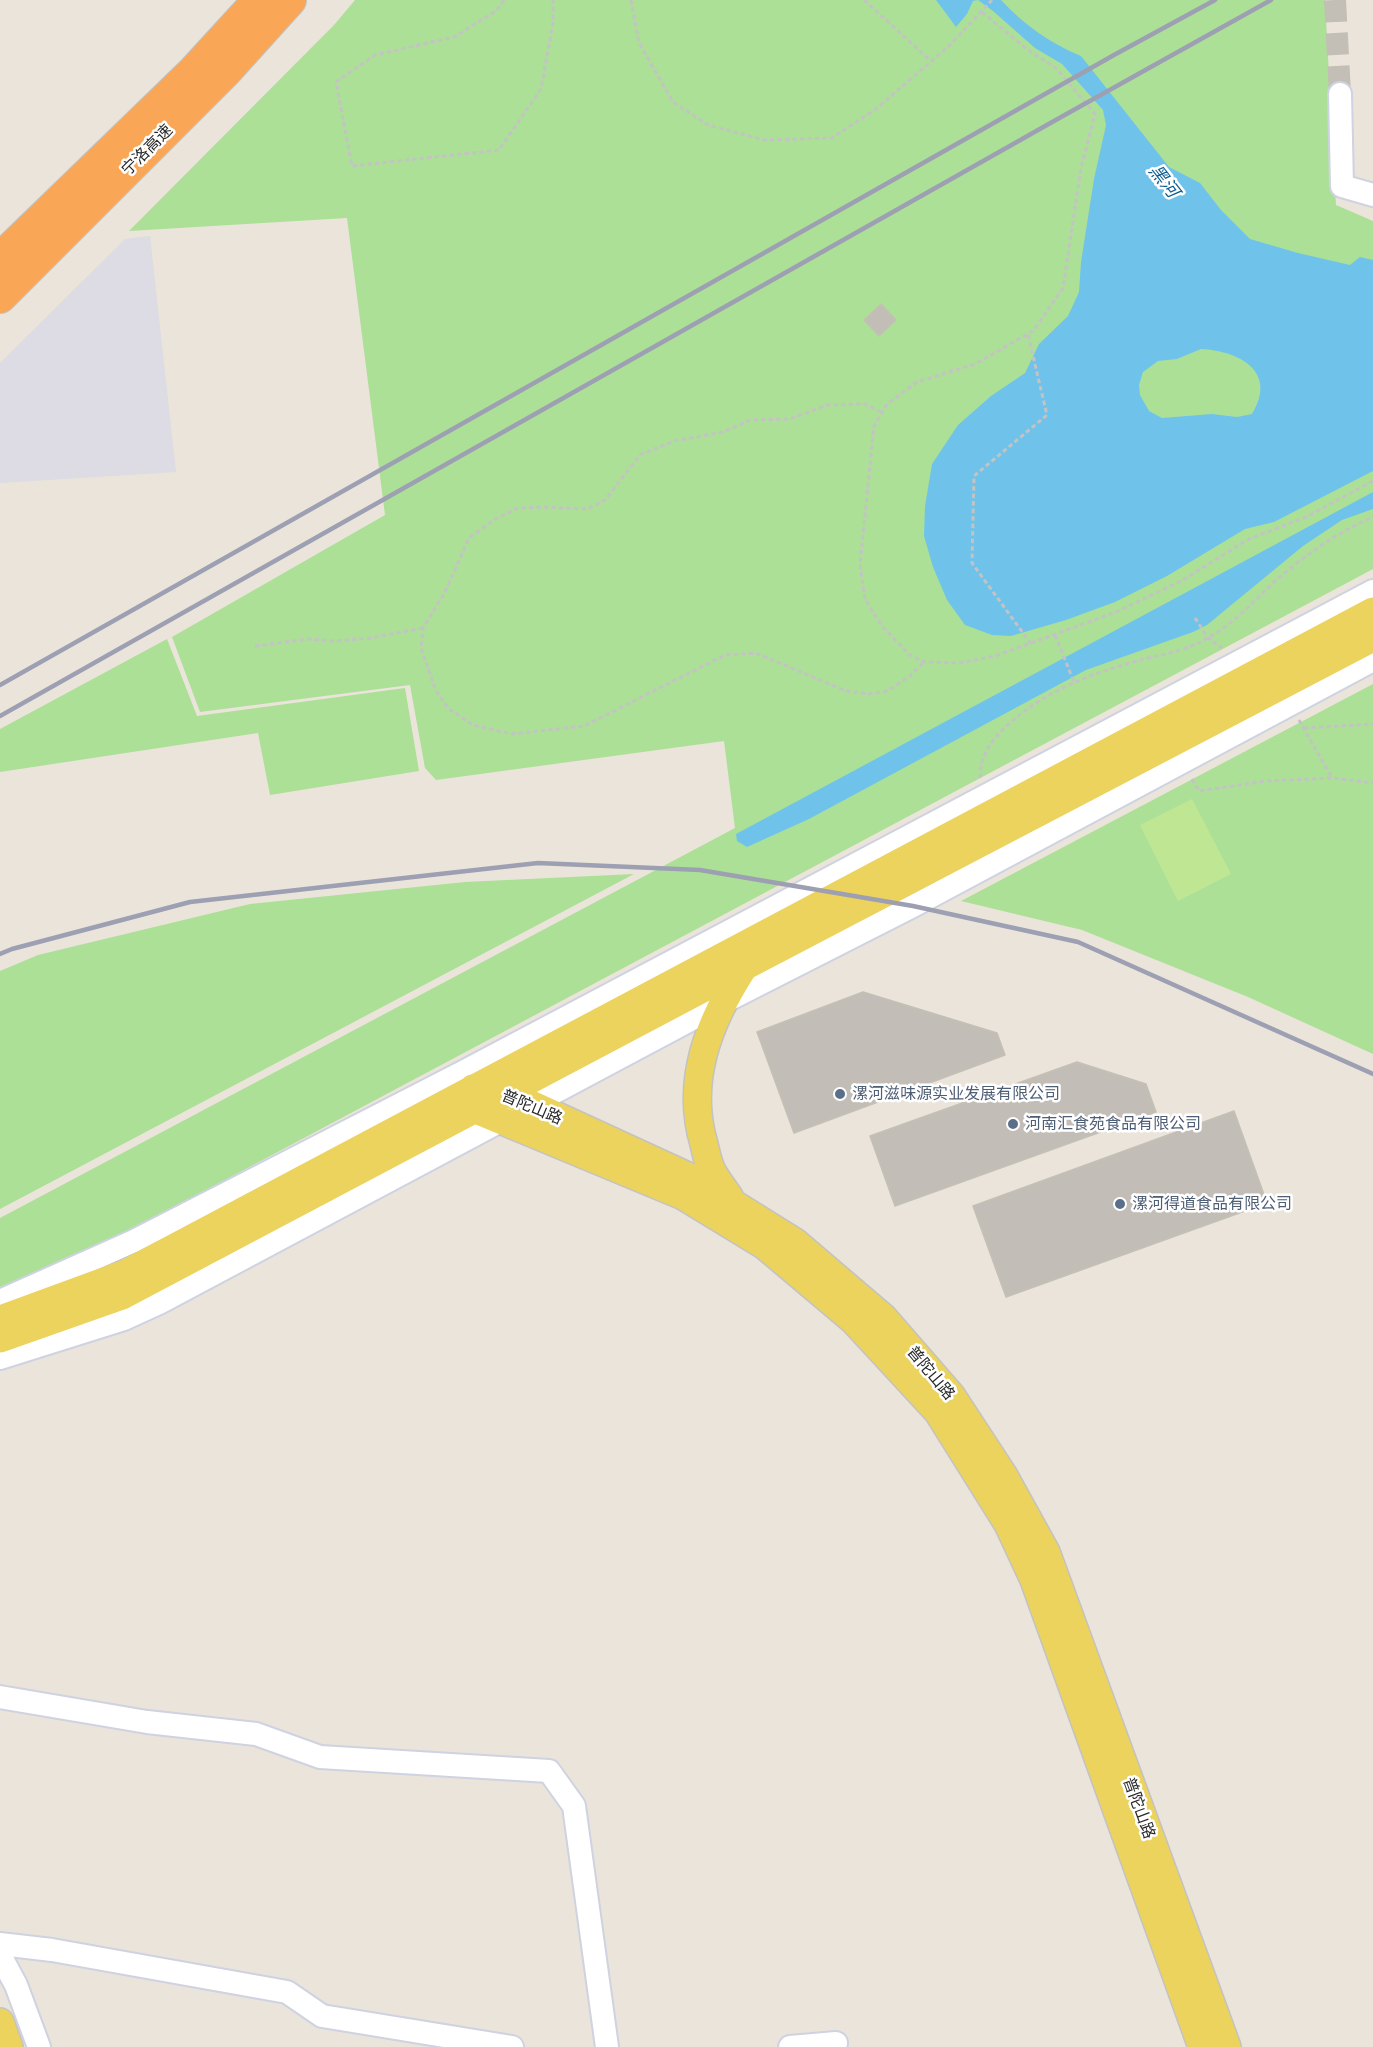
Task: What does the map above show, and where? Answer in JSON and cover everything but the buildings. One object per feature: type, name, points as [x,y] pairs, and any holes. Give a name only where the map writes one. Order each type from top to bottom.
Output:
[{"type":"highway","name":"宁洛高速","points":[[0,259],[193,72],[259,0]]},
{"type":"highway","name":"宁洛高速","points":[[0,297],[225,72],[290,0]]},
{"type":"main road","points":[[0,1319],[126,1273],[1373,611]]},
{"type":"main road","points":[[507,1093],[1373,638]]},
{"type":"main road","points":[[734,1204],[711,1169],[698,1123],[698,1078],[710,1030],[722,1003],[744,967]]},
{"type":"main road","points":[[0,1339],[122,1296],[471,1090]]},
{"type":"main road","name":"普陀山路","points":[[471,1090],[507,1093],[694,1179],[795,1242],[884,1318],[951,1395],[1004,1476],[1046,1552],[1227,2047]]},
{"type":"main road","name":"普陀山路","points":[[471,1090],[503,1121],[683,1196],[765,1246],[854,1321],[938,1412],[1008,1524],[1034,1580],[1202,2047]]},
{"type":"main road","points":[[0,2022],[9,2047]]},
{"type":"street","points":[[1340,94],[1342,186],[1373,195]]},
{"type":"street","points":[[0,1301],[471,1090],[980,797],[1373,591]]},
{"type":"street","points":[[0,1358],[124,1319],[159,1303],[1373,660]]},
{"type":"street","points":[[0,1697],[147,1722],[256,1734],[320,1757],[549,1771],[574,1806],[607,2047]]},
{"type":"street","points":[[0,1944],[52,1950],[286,1992],[322,2016],[512,2047]]},
{"type":"street","points":[[0,1955],[16,1985],[39,2047]]},
{"type":"street","points":[[790,2047],[836,2043]]},
{"type":"path","points":[[504,0],[496,11],[454,37],[375,55],[336,82],[352,166],[499,150],[541,89],[553,23],[553,0]]},
{"type":"path","points":[[631,0],[639,43],[673,102],[708,125],[764,140],[832,138],[876,109],[931,61],[992,0]]},
{"type":"path","points":[[864,0],[931,61]]},
{"type":"path","points":[[983,11],[1028,50],[1056,68],[1095,114],[1081,168],[1063,288],[1033,331],[975,363],[917,382],[886,404],[874,426],[860,565],[866,599],[881,625],[910,655],[924,662],[960,663],[995,656],[1116,612],[1181,581],[1250,539],[1306,517],[1373,481]]},
{"type":"path","points":[[1028,334],[1047,415],[974,476],[972,562],[1031,644]]},
{"type":"path","points":[[881,412],[865,404],[827,405],[790,419],[750,420],[723,432],[674,441],[640,455],[605,500],[587,509],[518,508],[495,519],[469,538],[445,592],[423,628],[421,648],[436,691],[449,709],[473,725],[512,734],[584,726],[725,655],[756,653],[846,691],[869,694],[887,691],[910,676],[924,662]]},
{"type":"path","points":[[980,797],[980,764],[995,735],[1033,704],[1073,680],[1131,662],[1168,655],[1208,638],[1239,617],[1275,581],[1321,546],[1373,517]]},
{"type":"path","points":[[1195,618],[1208,638],[1240,661]]},
{"type":"path","points":[[255,646],[309,639],[334,641],[370,638],[423,628]]},
{"type":"path","points":[[1055,635],[1073,680]]},
{"type":"path","points":[[1304,728],[1373,724]]},
{"type":"path","points":[[1182,762],[1199,791],[1266,781],[1332,778],[1373,783]]},
{"type":"shaded area","points":[[150,236],[176,472],[0,483],[0,363],[125,239]]},
{"type":"green space","points":[[355,0],[1325,0],[1336,205],[1373,221],[1373,569],[118,1237],[0,1290],[0,1218],[735,828],[724,741],[436,780],[425,768],[410,685],[200,712],[172,637],[385,515],[347,218],[129,231],[334,25]]},
{"type":"green space","points":[[167,639],[197,716],[405,688],[419,771],[270,795],[258,733],[0,772],[0,729]]},
{"type":"green space","points":[[1373,684],[1373,1054],[1248,997],[1082,930],[961,901]]},
{"type":"green space","points":[[1192,799],[1231,874],[1178,901],[1140,825]]},
{"type":"green space","points":[[634,874],[0,1209],[0,971],[38,955],[250,904],[465,882]]},
{"type":"water","points":[[936,0],[978,0],[973,1],[967,14],[956,27]]},
{"type":"water","name":"黑河","points":[[978,0],[1001,0],[1038,32],[1081,56],[1169,167],[1200,183],[1221,210],[1250,239],[1350,265],[1360,257],[1373,260],[1373,471],[1274,522],[1245,529],[1167,576],[1115,602],[1066,620],[1011,636],[992,635],[965,625],[947,600],[933,567],[924,536],[925,506],[932,464],[958,425],[991,396],[1025,373],[1039,344],[1068,316],[1079,292],[1081,262],[1094,179],[1106,125],[1103,110],[1062,64],[1035,48]],"holes":[[[1201,349],[1241,359],[1251,366],[1258,376],[1259,399],[1252,414],[1237,417],[1212,414],[1162,418],[1149,411],[1140,395],[1139,385],[1143,372],[1158,361],[1177,359]]]},
{"type":"water","points":[[1373,492],[1373,509],[1342,520],[1303,546],[1207,625],[1086,670],[809,819],[747,847],[737,841],[736,834]]},
{"type":"tunnel","points":[[1335,0],[1340,94]]},
{"type":"railway","points":[[0,685],[1215,0]]},
{"type":"railway","points":[[0,716],[1271,0]]},
{"type":"railway","points":[[0,954],[190,902],[538,863],[700,870],[913,906],[1078,942],[1373,1074]]},
{"type":"place","name":"漯河滋味源实业发展有限公司","points":[[840,1094]]},
{"type":"place","name":"河南汇食苑食品有限公司","points":[[1013,1124]]},
{"type":"place","name":"漯河得道食品有限公司","points":[[1120,1204]]}]
